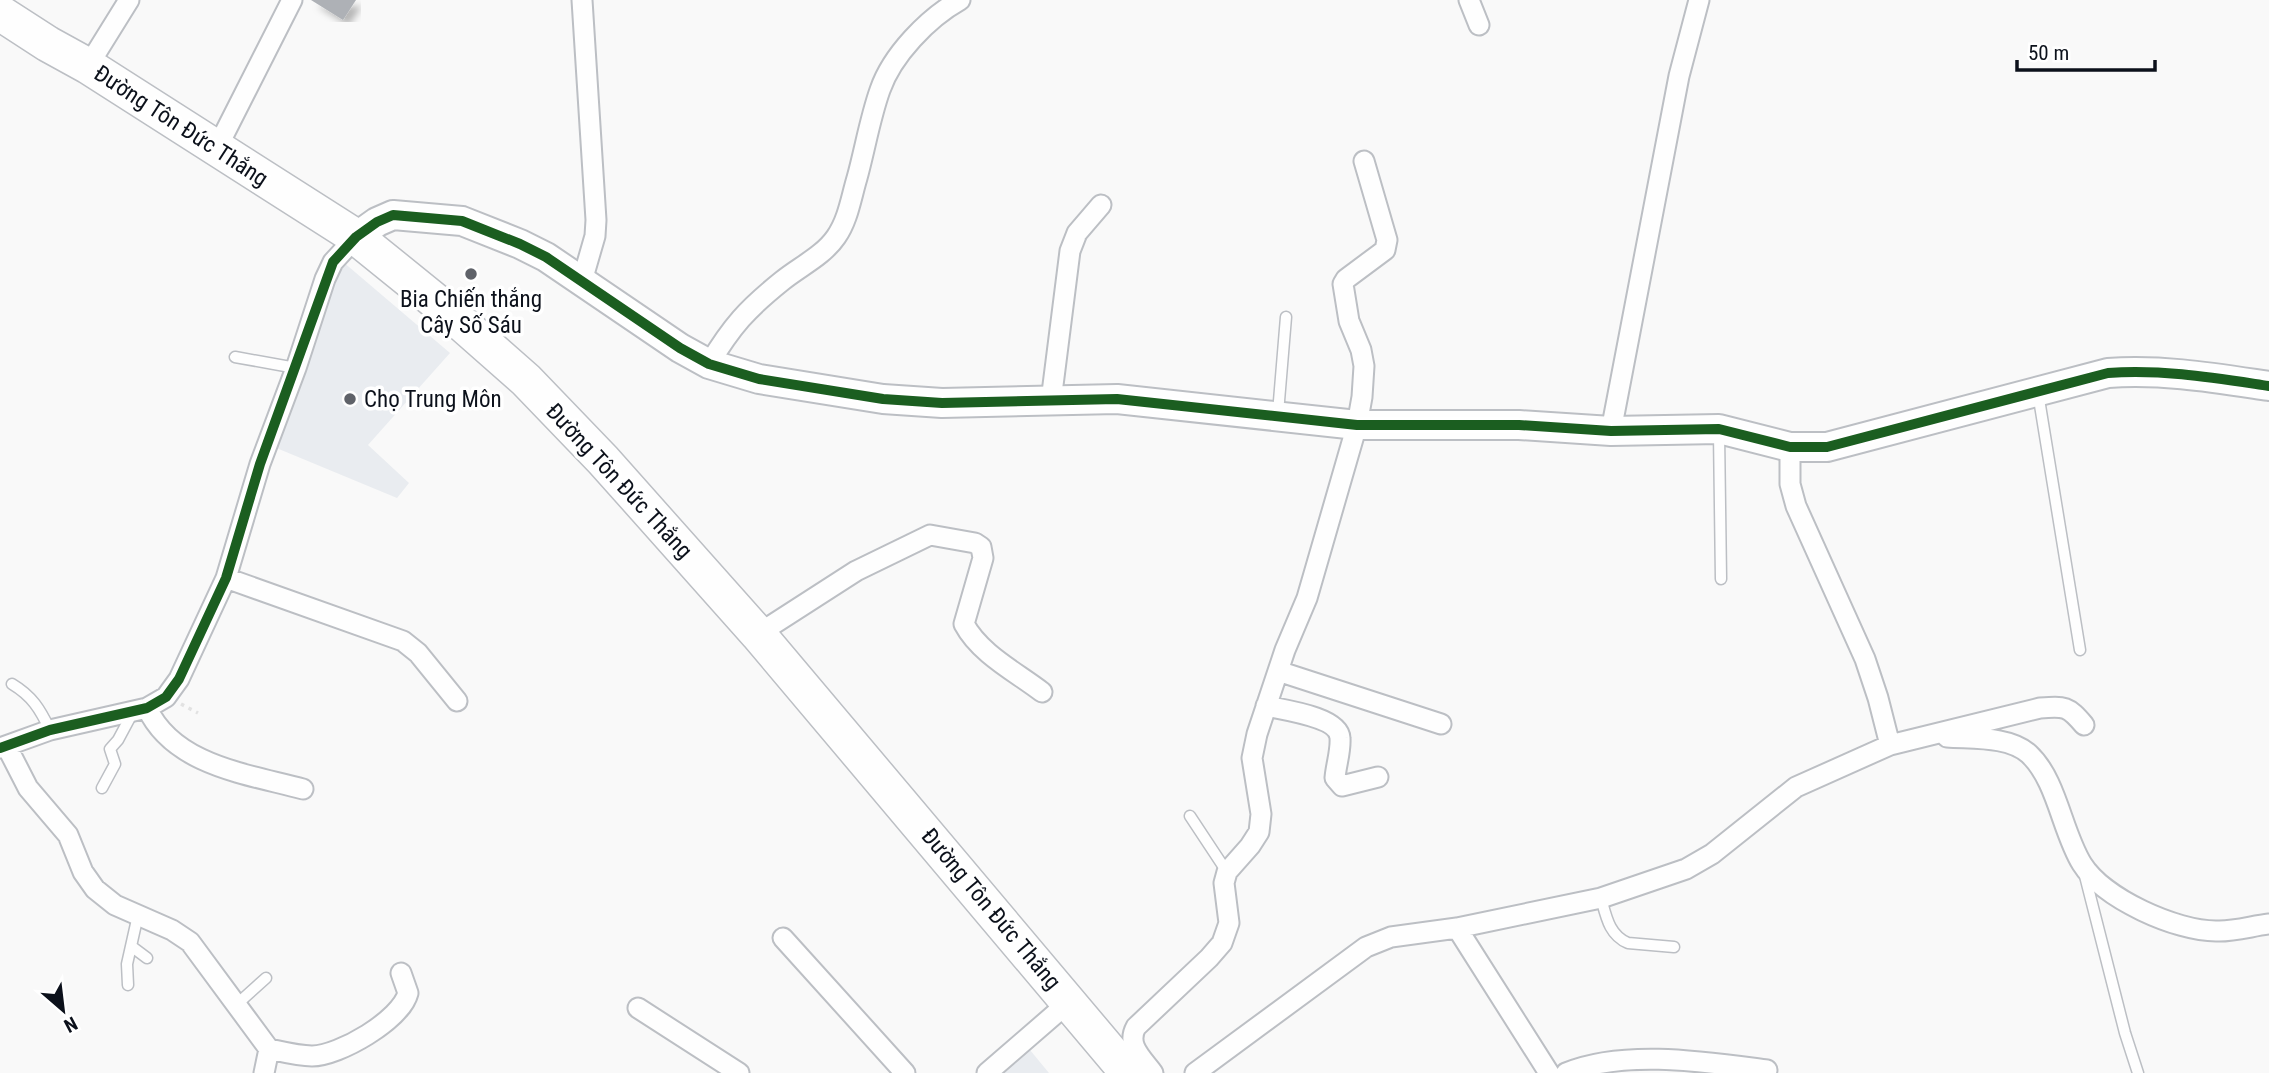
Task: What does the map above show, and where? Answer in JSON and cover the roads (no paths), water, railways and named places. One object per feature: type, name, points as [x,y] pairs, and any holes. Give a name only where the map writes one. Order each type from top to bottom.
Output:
[{"type":"highway","name":"Đường Tôn Đức Thắng","points":[[0,13],[89,66],[356,237],[450,313],[526,380],[603,460],[758,634],[1128,1073]]},
{"type":"street","points":[[89,66],[129,0]]},
{"type":"street","points":[[217,148],[292,0]]},
{"type":"street","points":[[582,0],[596,220],[595,236],[582,281]]},
{"type":"street","points":[[709,364],[728,333],[749,308],[835,239],[846,217],[881,88],[893,65],[939,6],[960,0]]},
{"type":"street","points":[[1469,0],[1479,25]]},
{"type":"street","points":[[1611,431],[1679,76],[1699,0]]},
{"type":"street","points":[[1153,1073],[1132,1046],[1131,1035],[1136,1027],[1209,958],[1222,943],[1230,923],[1224,883],[1227,872],[1259,832],[1261,814],[1252,758],[1256,734],[1307,598],[1357,425],[1364,366],[1361,350],[1349,321],[1343,284],[1385,250],[1387,240],[1364,161]]},
{"type":"street","points":[[1051,401],[1070,251],[1077,233],[1101,205]]},
{"type":"street","points":[[401,974],[408,993],[406,1002],[392,1018],[340,1049],[312,1056],[269,1049],[190,942],[172,930],[115,905],[95,889],[83,872],[68,835],[28,788],[4,748],[50,730],[140,709],[166,697],[179,679],[226,578],[260,464],[333,262],[356,237],[377,222],[393,215],[462,221],[520,244],[546,257],[680,348],[709,364],[759,379],[883,399],[942,403],[1117,399],[1357,425],[1519,425],[1611,431],[1719,429],[1790,447],[1838,445],[2108,373],[2179,373],[2269,386]]},
{"type":"street","points":[[1790,447],[1790,484],[1796,506],[1864,659],[1878,698],[1890,745]]},
{"type":"street","points":[[758,634],[856,570],[930,535],[975,543],[981,547],[983,558],[964,624],[988,652],[1042,692]]},
{"type":"street","points":[[226,578],[403,641],[418,653],[457,701]]},
{"type":"street","points":[[1278,671],[1441,724]]},
{"type":"street","points":[[1266,706],[1334,725],[1340,739],[1335,778],[1342,786],[1377,777]]},
{"type":"street","points":[[1195,1073],[1366,947],[1391,937],[1457,928],[1601,898],[1686,869],[1712,854],[1796,787],[1890,745],[1936,736],[2040,708],[2063,706],[2072,711],[2084,725]]},
{"type":"street","points":[[140,709],[175,744],[209,763],[303,789]]},
{"type":"street","points":[[1936,736],[2012,743],[2029,754],[2042,771],[2082,865],[2110,891],[2134,908],[2172,923],[2216,932],[2269,924]]},
{"type":"street","points":[[1457,928],[1549,1073]]},
{"type":"street","points":[[783,938],[905,1073]]},
{"type":"street","points":[[987,1073],[1069,1002]]},
{"type":"street","points":[[638,1008],[739,1073]]},
{"type":"street","points":[[264,1073],[269,1049]]},
{"type":"street","points":[[1566,1073],[1615,1061],[1658,1060],[1722,1069],[1767,1070]]},
{"type":"lane","points":[[1278,417],[1286,317]]},
{"type":"lane","points":[[234,357],[296,368]]},
{"type":"lane","points":[[2038,392],[2080,650]]},
{"type":"lane","points":[[1719,429],[1721,579]]},
{"type":"lane","points":[[12,684],[27,693],[37,704],[50,730]]},
{"type":"lane","points":[[102,788],[115,764],[110,749],[140,709]]},
{"type":"lane","points":[[1190,816],[1227,872]]},
{"type":"lane","points":[[2082,865],[2125,1033],[2138,1073]]},
{"type":"lane","points":[[1601,898],[1610,928],[1620,940],[1674,947]]},
{"type":"lane","points":[[128,985],[127,964],[138,915]]},
{"type":"lane","points":[[131,946],[147,958]]},
{"type":"lane","points":[[236,1005],[267,978]]},
{"type":"place","name":"Bia Chiến thắng Cây Số Sáu","points":[[471,274]]},
{"type":"place","name":"Chọ Trung Môn","points":[[350,399]]}]
